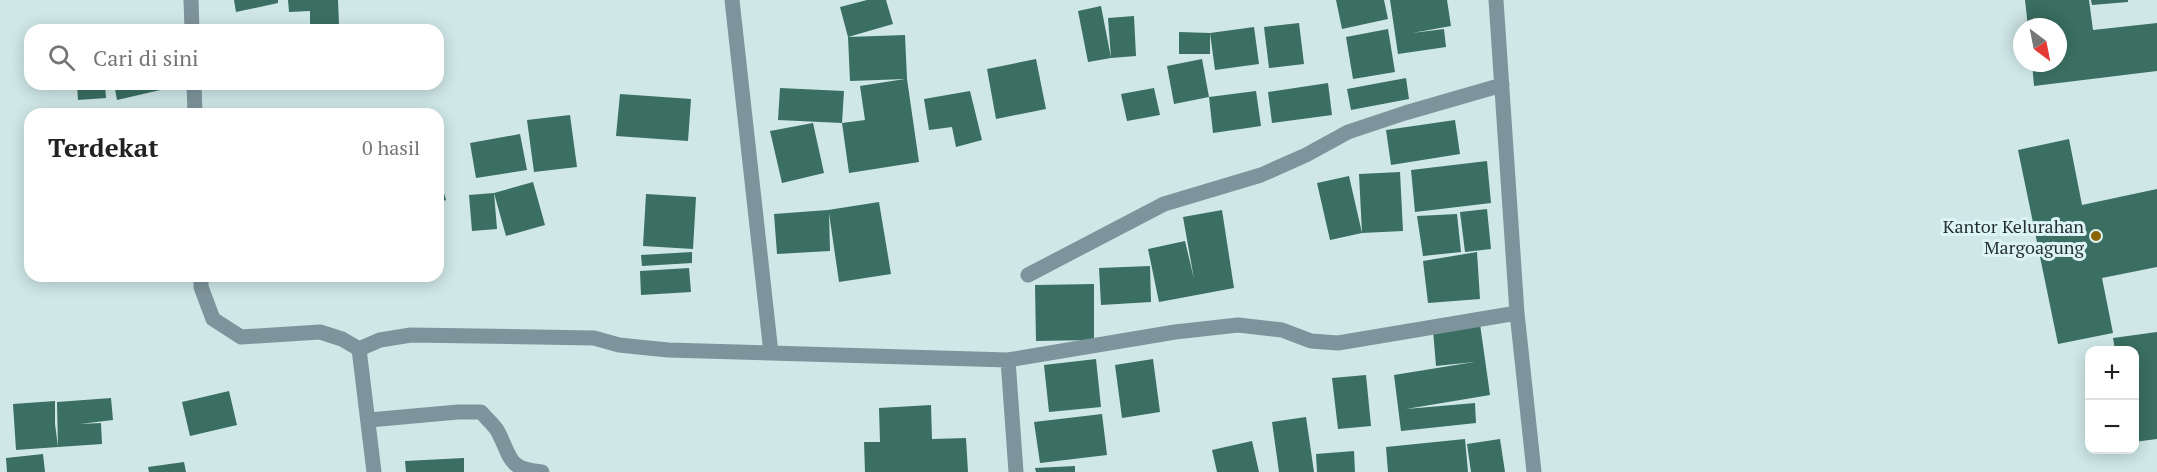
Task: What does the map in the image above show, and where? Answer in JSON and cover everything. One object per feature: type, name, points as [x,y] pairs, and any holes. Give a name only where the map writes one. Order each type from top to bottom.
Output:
[{"type":"street","points":[[191,0],[192,24]]},
{"type":"street","points":[[732,0],[771,353]]},
{"type":"street","points":[[1496,0],[1517,313],[1534,472]]},
{"type":"street","points":[[1028,275],[1164,204],[1217,186],[1261,175],[1306,155],[1348,132],[1502,85]]},
{"type":"street","points":[[194,90],[195,108]]},
{"type":"street","points":[[201,282],[213,319],[241,337],[320,332],[342,339],[359,349]]},
{"type":"street","points":[[359,349],[380,340],[411,335],[594,338],[620,345],[668,350],[1008,360],[1175,332],[1238,325],[1282,330],[1311,341],[1338,343],[1517,313]]},
{"type":"street","points":[[359,349],[374,472]]},
{"type":"street","points":[[1008,360],[1016,472]]},
{"type":"street","points":[[369,420],[458,411],[481,412],[497,429],[505,451],[515,465],[528,471],[542,472]]},
{"type":"building","points":[[234,0],[278,0],[278,3],[236,12]]},
{"type":"building","points":[[288,0],[338,0],[339,24],[310,24],[310,11],[289,12]]},
{"type":"building","points":[[867,0],[886,0],[893,24],[848,37],[840,7]]},
{"type":"building","points":[[1336,0],[1384,0],[1388,19],[1342,29]]},
{"type":"building","points":[[1390,0],[1447,0],[1451,26],[1412,33],[1444,29],[1446,47],[1398,54]]},
{"type":"building","points":[[2025,0],[2089,0],[2093,30],[2157,23],[2157,71],[2034,86],[2033,72],[2067,72],[2067,18],[2027,18]]},
{"type":"building","points":[[2091,0],[2128,0],[2128,2],[2092,5]]},
{"type":"building","points":[[1101,6],[1111,58],[1088,62],[1078,11]]},
{"type":"building","points":[[1134,16],[1136,56],[1111,58],[1108,18]]},
{"type":"building","points":[[1299,23],[1304,64],[1269,68],[1264,27]]},
{"type":"building","points":[[1254,27],[1259,64],[1215,70],[1210,33]]},
{"type":"building","points":[[1388,29],[1395,72],[1353,79],[1346,37]]},
{"type":"building","points":[[1179,32],[1210,33],[1210,54],[1179,54]]},
{"type":"building","points":[[905,35],[907,79],[919,162],[849,173],[842,123],[865,120],[860,86],[905,79],[850,81],[848,37]]},
{"type":"building","points":[[1036,59],[1046,109],[996,119],[987,69]]},
{"type":"building","points":[[1202,59],[1209,97],[1174,104],[1167,66]]},
{"type":"building","points":[[1406,78],[1409,99],[1351,110],[1347,89]]},
{"type":"building","points":[[1328,83],[1332,115],[1272,123],[1268,92]]},
{"type":"building","points":[[780,88],[844,91],[842,123],[778,120]]},
{"type":"building","points":[[1154,88],[1160,115],[1127,121],[1121,94]]},
{"type":"building","points":[[77,90],[105,90],[106,98],[78,100]]},
{"type":"building","points":[[115,90],[160,90],[117,100]]},
{"type":"building","points":[[970,91],[982,140],[956,147],[952,127],[929,130],[924,99]]},
{"type":"building","points":[[1256,91],[1261,126],[1213,133],[1209,97]]},
{"type":"building","points":[[620,94],[691,99],[688,141],[616,136]]},
{"type":"building","points":[[570,115],[577,167],[534,172],[527,120]]},
{"type":"building","points":[[1455,120],[1460,154],[1391,165],[1386,130]]},
{"type":"building","points":[[813,123],[824,173],[782,183],[770,131]]},
{"type":"building","points":[[520,134],[527,170],[476,178],[470,143]]},
{"type":"building","name":"Kantor Kelurahan Margoagung","points":[[2069,139],[2082,205],[2157,189],[2157,267],[2102,278],[2113,333],[2058,344],[2018,150]]},
{"type":"building","points":[[1487,161],[1491,203],[1415,212],[1411,170]]},
{"type":"building","points":[[1400,172],[1403,231],[1362,233],[1359,174]]},
{"type":"building","points":[[1349,176],[1362,233],[1330,240],[1317,183]]},
{"type":"building","points":[[533,182],[545,225],[506,236],[494,193]]},
{"type":"building","points":[[494,193],[497,229],[472,231],[469,195]]},
{"type":"building","points":[[646,194],[696,197],[693,249],[643,246]]},
{"type":"building","points":[[879,202],[891,274],[839,282],[829,213],[830,251],[777,254],[774,214],[828,210]]},
{"type":"building","points":[[1487,209],[1491,249],[1465,252],[1460,212]]},
{"type":"building","points":[[1222,210],[1234,288],[1159,302],[1148,249],[1185,241],[1194,279],[1183,217]]},
{"type":"building","points":[[1457,214],[1461,252],[1423,256],[1417,216]]},
{"type":"building","points":[[692,252],[692,263],[642,266],[641,255]]},
{"type":"building","points":[[1477,252],[1480,299],[1428,303],[1423,261]]},
{"type":"building","points":[[1150,266],[1151,302],[1101,305],[1099,268]]},
{"type":"building","points":[[689,268],[691,292],[641,295],[640,271]]},
{"type":"building","points":[[1094,284],[1094,340],[1036,341],[1035,285]]},
{"type":"building","points":[[1480,324],[1490,395],[1406,409],[1475,403],[1476,423],[1401,431],[1394,375],[1474,362],[1436,366],[1433,330]]},
{"type":"building","points":[[2157,332],[2157,439],[2139,441],[2139,346],[2114,346],[2113,338]]},
{"type":"building","points":[[1096,359],[1101,407],[1049,412],[1044,365]]},
{"type":"building","points":[[1153,359],[1160,412],[1122,418],[1115,365]]},
{"type":"building","points":[[1366,375],[1371,426],[1338,429],[1332,378]]},
{"type":"building","points":[[229,391],[237,425],[190,436],[182,402]]},
{"type":"building","points":[[111,398],[113,420],[80,424],[101,423],[102,444],[58,447],[57,402]]},
{"type":"building","points":[[55,401],[58,447],[16,450],[13,404]]},
{"type":"building","points":[[931,405],[932,439],[966,438],[968,472],[865,472],[864,442],[880,442],[879,408]]},
{"type":"building","points":[[1102,414],[1107,455],[1040,463],[1034,422]]},
{"type":"building","points":[[1306,417],[1314,472],[1279,472],[1272,422]]},
{"type":"building","points":[[1465,439],[1468,472],[1388,472],[1386,447]]},
{"type":"building","points":[[1500,439],[1505,472],[1471,472],[1467,444]]},
{"type":"building","points":[[1252,441],[1259,472],[1217,472],[1212,450]]},
{"type":"building","points":[[1354,451],[1355,472],[1317,472],[1316,454]]},
{"type":"building","points":[[43,454],[45,472],[7,472],[6,458]]},
{"type":"building","points":[[464,458],[464,472],[406,472],[405,461]]},
{"type":"building","points":[[184,462],[186,472],[149,472],[148,467]]},
{"type":"building","points":[[1075,466],[1075,472],[1036,472],[1035,468]]},
{"type":"place","name":"Kantor Kelurahan Margoagung","points":[[2096,236]]}]
